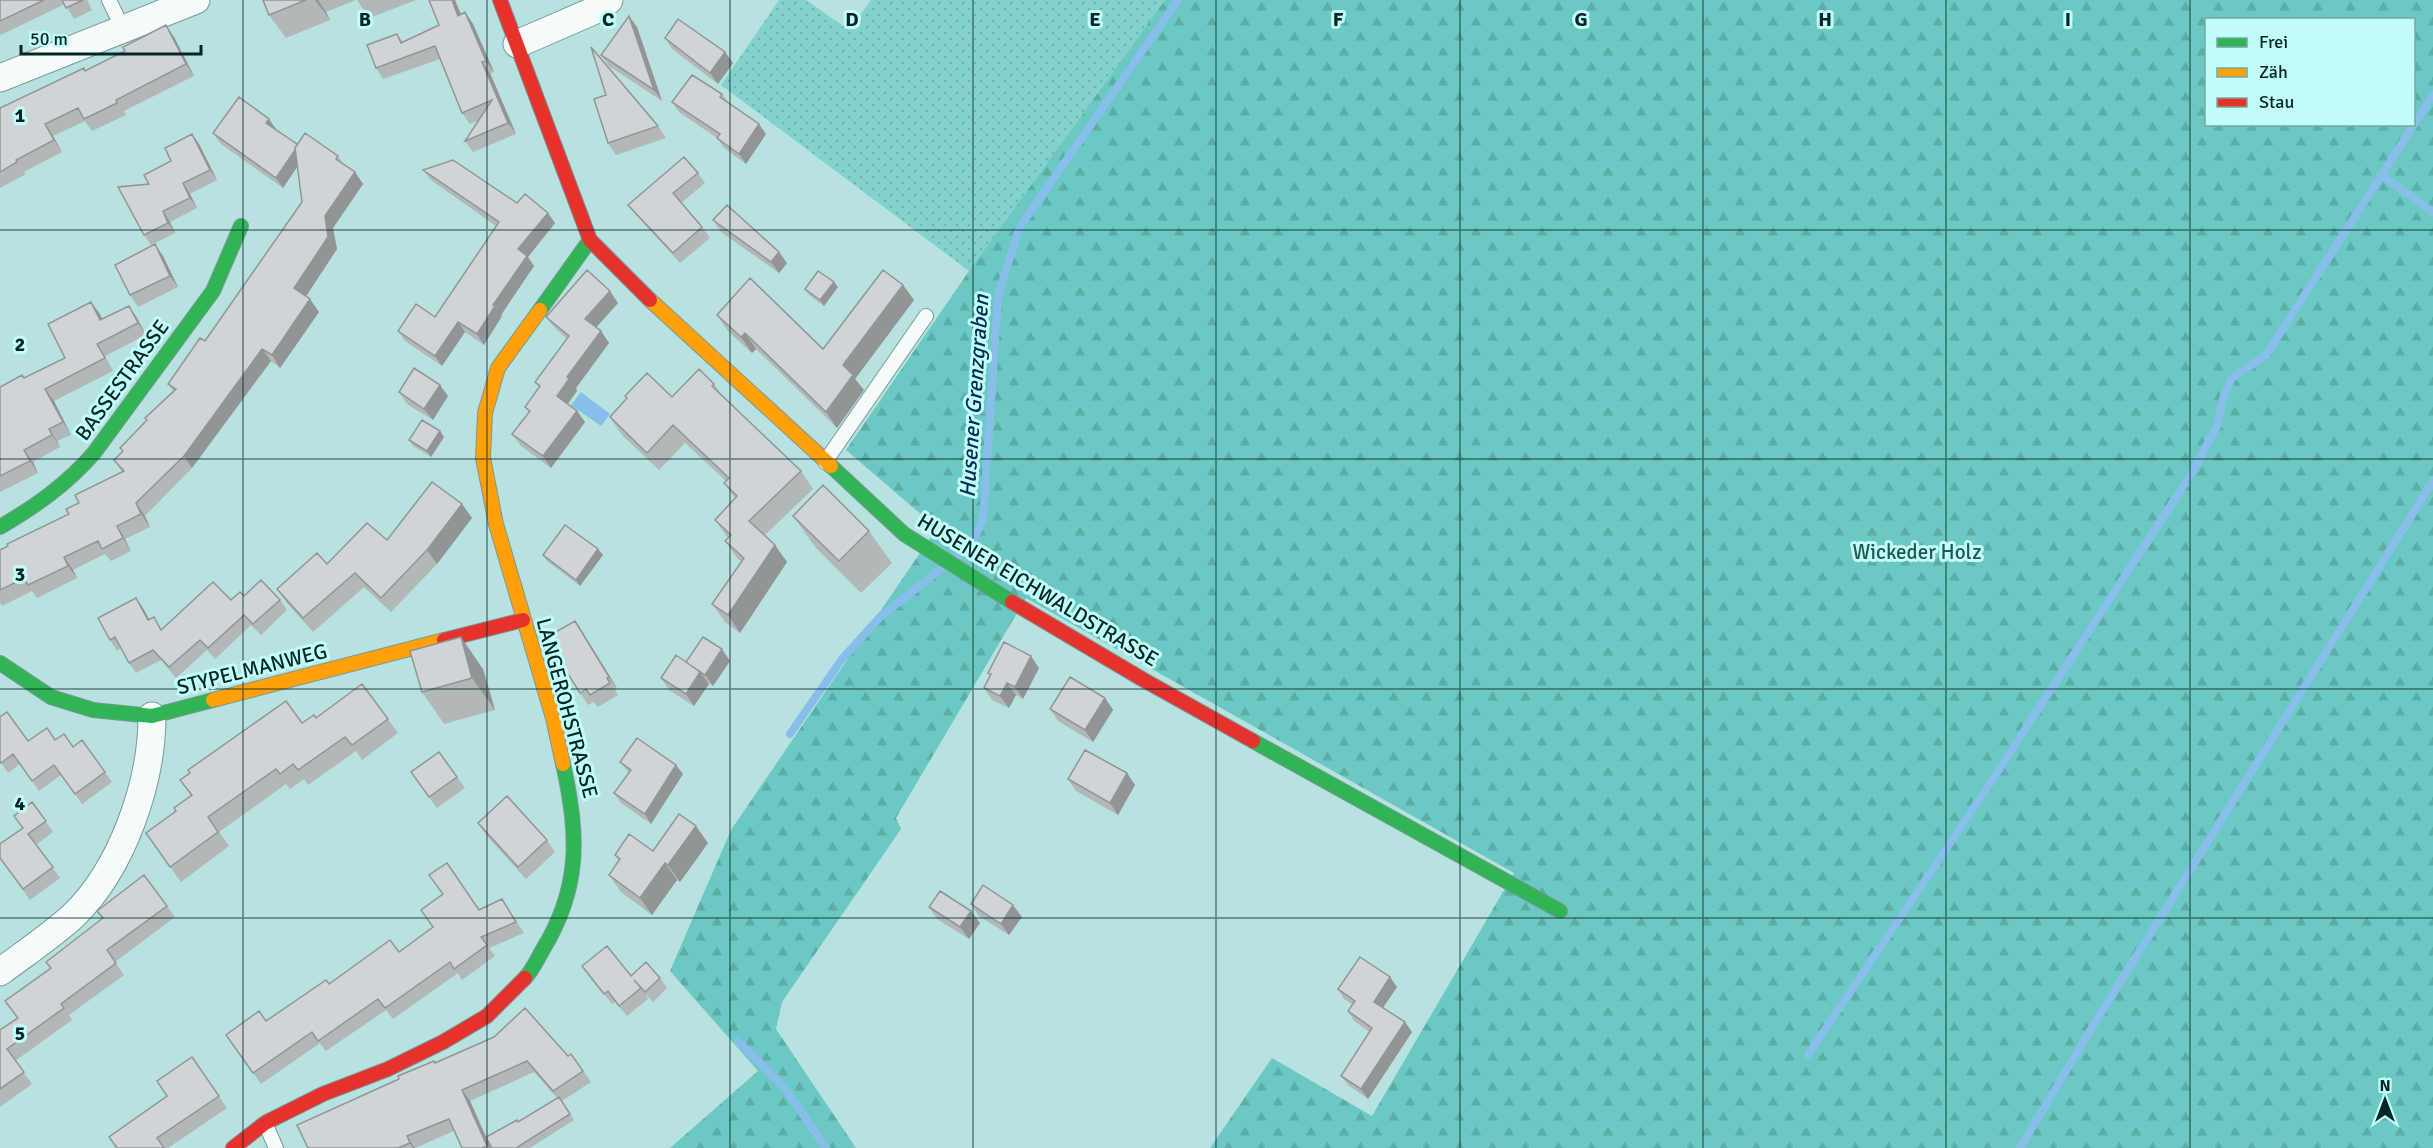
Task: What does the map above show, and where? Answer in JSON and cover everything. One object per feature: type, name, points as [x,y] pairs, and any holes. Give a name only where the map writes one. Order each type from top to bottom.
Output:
[{"type":"street","points":[[0,78],[196,0]]},
{"type":"street","name":"HUSENER EICHWALDSTRASSE","points":[[500,0],[590,240],[641,291],[904,534],[1027,612],[1142,679],[1560,911]]},
{"type":"street","points":[[517,44],[600,8],[609,0]]},
{"type":"street","name":"BASSESTRASSE","points":[[0,527],[48,500],[74,477],[94,453],[213,291],[242,226]]},
{"type":"street","name":"LANGEROHSTRASSE","points":[[233,1148],[265,1123],[323,1094],[388,1069],[434,1047],[487,1016],[528,975],[550,937],[567,898],[574,860],[573,808],[555,729],[496,525],[483,458],[485,413],[498,368],[590,240]]},
{"type":"street","name":"STYPELMANWEG","points":[[0,663],[29,685],[60,701],[96,711],[152,717],[523,620]]},
{"type":"street","points":[[0,972],[73,916],[96,888],[126,839],[140,794],[152,739],[152,717]]},
{"type":"lane","points":[[109,0],[123,29]]},
{"type":"lane","points":[[825,462],[926,316]]},
{"type":"lane","points":[[265,1123],[276,1148]]},
{"type":"shaded area","points":[[779,0],[806,0],[849,30],[871,0],[1165,0],[969,271],[721,85]]},
{"type":"shaded area","points":[[581,392],[610,414],[601,426],[571,405]]},
{"type":"green space","name":"Wickeder Holz","points":[[1165,0],[2433,0],[2433,1148],[1210,1148],[1272,1058],[1372,1116],[1514,873],[1026,598],[896,818],[901,829],[782,1002],[776,1029],[856,1148],[670,1148],[758,1071],[670,971],[731,830],[937,528],[846,450],[969,271]]},
{"type":"building","points":[[0,0],[44,0],[0,21]]},
{"type":"building","points":[[62,0],[83,0],[66,8]]},
{"type":"building","points":[[263,0],[306,0],[269,15]]},
{"type":"building","points":[[429,0],[452,0],[458,16],[465,12],[486,61],[482,62],[508,123],[465,141],[492,100],[462,113],[435,46],[376,68],[367,45],[397,34],[401,43],[439,25]]},
{"type":"building","points":[[629,16],[654,90],[601,55]]},
{"type":"building","points":[[678,19],[725,52],[710,73],[665,38]]},
{"type":"building","points":[[166,25],[186,64],[84,119],[78,108],[45,124],[54,140],[16,160],[17,162],[0,172],[0,108],[125,51],[123,47]]},
{"type":"building","points":[[591,47],[658,126],[608,143],[594,99],[606,95]]},
{"type":"building","points":[[692,75],[722,94],[720,97],[759,124],[739,154],[717,138],[720,134],[672,102]]},
{"type":"building","points":[[239,97],[269,119],[266,123],[297,144],[276,178],[213,133]]},
{"type":"building","points":[[305,133],[338,156],[336,159],[355,172],[325,216],[328,237],[294,288],[310,299],[272,355],[262,349],[184,456],[136,503],[141,514],[117,526],[123,538],[102,549],[98,541],[64,557],[68,566],[28,585],[24,578],[0,590],[0,550],[8,546],[7,544],[69,514],[66,509],[79,503],[75,495],[124,471],[114,460],[123,451],[120,448],[147,420],[145,418],[176,389],[168,384],[200,338],[205,341],[302,202],[295,148]]},
{"type":"building","points":[[192,134],[210,170],[183,183],[190,198],[163,211],[168,223],[144,235],[118,187],[149,184],[144,175],[171,161],[165,148]]},
{"type":"building","points":[[684,157],[698,173],[673,193],[702,227],[673,253],[628,205]]},
{"type":"building","points":[[453,160],[517,203],[525,194],[548,213],[518,249],[527,256],[493,305],[495,306],[477,334],[458,322],[435,356],[398,331],[416,304],[435,317],[499,222],[423,170]]},
{"type":"building","points":[[727,205],[779,252],[771,262],[713,220]]},
{"type":"building","points":[[155,244],[170,276],[130,295],[115,265]]},
{"type":"building","points":[[587,270],[610,291],[585,319],[601,331],[567,377],[569,379],[557,396],[577,411],[543,456],[512,434],[530,411],[525,407],[540,386],[535,382],[569,336],[546,317]]},
{"type":"building","points":[[883,270],[903,285],[843,365],[853,375],[826,412],[745,333],[741,337],[717,315],[750,278],[823,349]]},
{"type":"building","points":[[818,271],[834,282],[820,300],[805,289]]},
{"type":"building","points":[[91,302],[100,320],[129,306],[138,323],[97,344],[105,358],[45,389],[63,422],[49,429],[52,435],[24,450],[30,461],[0,476],[0,387],[22,375],[24,378],[65,358],[48,324]]},
{"type":"building","points":[[414,368],[440,385],[424,409],[399,392]]},
{"type":"building","points":[[699,369],[714,384],[712,386],[801,471],[749,521],[775,545],[728,615],[712,604],[744,558],[725,541],[731,535],[715,520],[737,496],[724,483],[729,478],[673,425],[647,453],[610,417],[627,398],[625,396],[647,373],[672,397]]},
{"type":"building","points":[[422,420],[440,431],[427,451],[409,440]]},
{"type":"building","points":[[432,482],[462,504],[427,550],[381,598],[355,573],[303,618],[277,589],[317,553],[327,564],[367,523],[387,540]]},
{"type":"building","points":[[823,485],[869,531],[839,561],[793,516]]},
{"type":"building","points":[[565,525],[598,549],[576,580],[543,555]]},
{"type":"building","points":[[261,580],[280,600],[253,624],[244,615],[208,648],[200,640],[169,667],[153,650],[129,663],[115,637],[110,640],[98,618],[136,598],[148,620],[154,617],[161,630],[213,582],[231,600],[240,592],[244,596]]},
{"type":"building","points":[[575,621],[609,677],[607,678],[610,683],[590,695],[586,689],[580,693],[545,638]]},
{"type":"building","points":[[461,637],[472,678],[422,692],[410,651]]},
{"type":"building","points":[[703,637],[722,649],[705,675],[686,662]]},
{"type":"building","points":[[1004,642],[1031,656],[1015,687],[1007,683],[1000,696],[984,688],[991,674],[988,673]]},
{"type":"building","points":[[676,655],[700,672],[686,694],[661,678]]},
{"type":"building","points":[[1070,677],[1105,698],[1085,730],[1050,709]]},
{"type":"building","points":[[362,684],[388,719],[352,745],[345,737],[298,770],[293,764],[280,774],[276,769],[208,817],[218,832],[170,867],[146,833],[176,811],[174,808],[192,795],[180,780],[190,773],[188,770],[286,701],[302,723],[314,715],[316,718]]},
{"type":"building","points":[[7,712],[28,741],[47,728],[55,740],[64,734],[73,747],[82,740],[105,772],[75,794],[54,765],[32,781],[13,754],[1,763],[0,717]]},
{"type":"building","points":[[637,738],[676,765],[645,814],[614,793],[631,770],[620,762]]},
{"type":"building","points":[[1085,750],[1127,773],[1110,803],[1068,779]]},
{"type":"building","points":[[439,752],[457,777],[429,797],[411,772]]},
{"type":"building","points":[[507,796],[547,840],[518,867],[478,823]]},
{"type":"building","points":[[32,802],[46,821],[28,834],[53,867],[23,889],[0,858],[0,844],[23,828],[14,816]]},
{"type":"building","points":[[679,814],[696,826],[668,865],[665,863],[640,898],[609,875],[620,859],[615,855],[629,834],[653,851]]},
{"type":"building","points":[[447,863],[479,910],[502,899],[516,922],[481,937],[487,945],[454,969],[450,962],[385,1008],[378,999],[318,1041],[312,1032],[253,1073],[226,1035],[259,1011],[266,1021],[326,980],[329,984],[390,940],[399,952],[433,927],[421,910],[443,894],[429,875]]},
{"type":"building","points":[[144,875],[167,906],[107,950],[116,963],[61,1004],[64,1008],[7,1049],[24,1072],[0,1089],[0,1030],[18,1018],[5,1001],[51,968],[46,962],[103,918],[97,911]]},
{"type":"building","points":[[983,885],[1013,905],[1001,924],[971,904]]},
{"type":"building","points":[[940,891],[971,911],[960,927],[929,907]]},
{"type":"building","points":[[607,946],[631,976],[646,962],[660,978],[645,992],[634,980],[641,988],[619,1006],[608,991],[604,994],[582,966]]},
{"type":"building","points":[[1360,957],[1390,977],[1374,1002],[1405,1022],[1361,1089],[1341,1076],[1372,1028],[1348,1011],[1355,1001],[1338,989]]},
{"type":"building","points":[[525,1008],[568,1056],[571,1054],[583,1071],[553,1091],[527,1061],[462,1090],[487,1146],[462,1148],[449,1119],[407,1136],[410,1143],[398,1148],[308,1148],[297,1125],[399,1079],[398,1076],[434,1061],[435,1063],[494,1037]]},
{"type":"building","points":[[192,1057],[219,1096],[157,1138],[164,1148],[117,1148],[109,1137],[167,1096],[157,1081]]},
{"type":"building","points":[[559,1097],[570,1114],[516,1148],[492,1148],[486,1137],[517,1120],[518,1122]]},
{"type":"waterway","name":"Husener Grenzgraben","points":[[956,557],[972,543],[983,520],[998,296],[1019,228],[1178,0]]},
{"type":"waterway","points":[[2415,123],[2433,95]]},
{"type":"waterway","points":[[1808,1055],[1987,788],[2193,471],[2217,426],[2223,399],[2231,379],[2266,355],[2413,126]]},
{"type":"waterway","points":[[2381,175],[2433,212]]},
{"type":"waterway","points":[[2020,1148],[2099,1016],[2433,481]]},
{"type":"waterway","name":"Husener Grenzgraben","points":[[790,734],[842,659],[880,617],[942,568]]},
{"type":"waterway","name":"Husener Grenzgraben","points":[[738,1041],[783,1086],[826,1148]]},
{"type":"traffic: fast","points":[[0,527],[50,494],[94,453],[213,291],[241,226]]},
{"type":"traffic: fast","points":[[540,310],[590,240]]},
{"type":"traffic: fast","points":[[831,466],[904,534],[1012,602]]},
{"type":"traffic: fast","points":[[0,663],[51,697],[93,710],[152,716],[213,700]]},
{"type":"traffic: fast","points":[[1253,741],[1560,911]]},
{"type":"traffic: fast","points":[[525,978],[555,928],[570,883],[574,837],[563,764]]},
{"type":"traffic: slow","points":[[650,300],[831,466]]},
{"type":"traffic: slow","points":[[540,310],[498,368],[485,413],[483,458],[496,524],[553,718],[563,764]]},
{"type":"traffic: slow","points":[[213,700],[444,640]]},
{"type":"traffic: jam","points":[[500,0],[590,240],[650,300]]},
{"type":"traffic: jam","points":[[1012,602],[1253,741]]},
{"type":"traffic: jam","points":[[444,640],[523,620]]},
{"type":"traffic: jam","points":[[233,1148],[265,1123],[323,1094],[388,1069],[443,1042],[487,1016],[525,978]]}]
